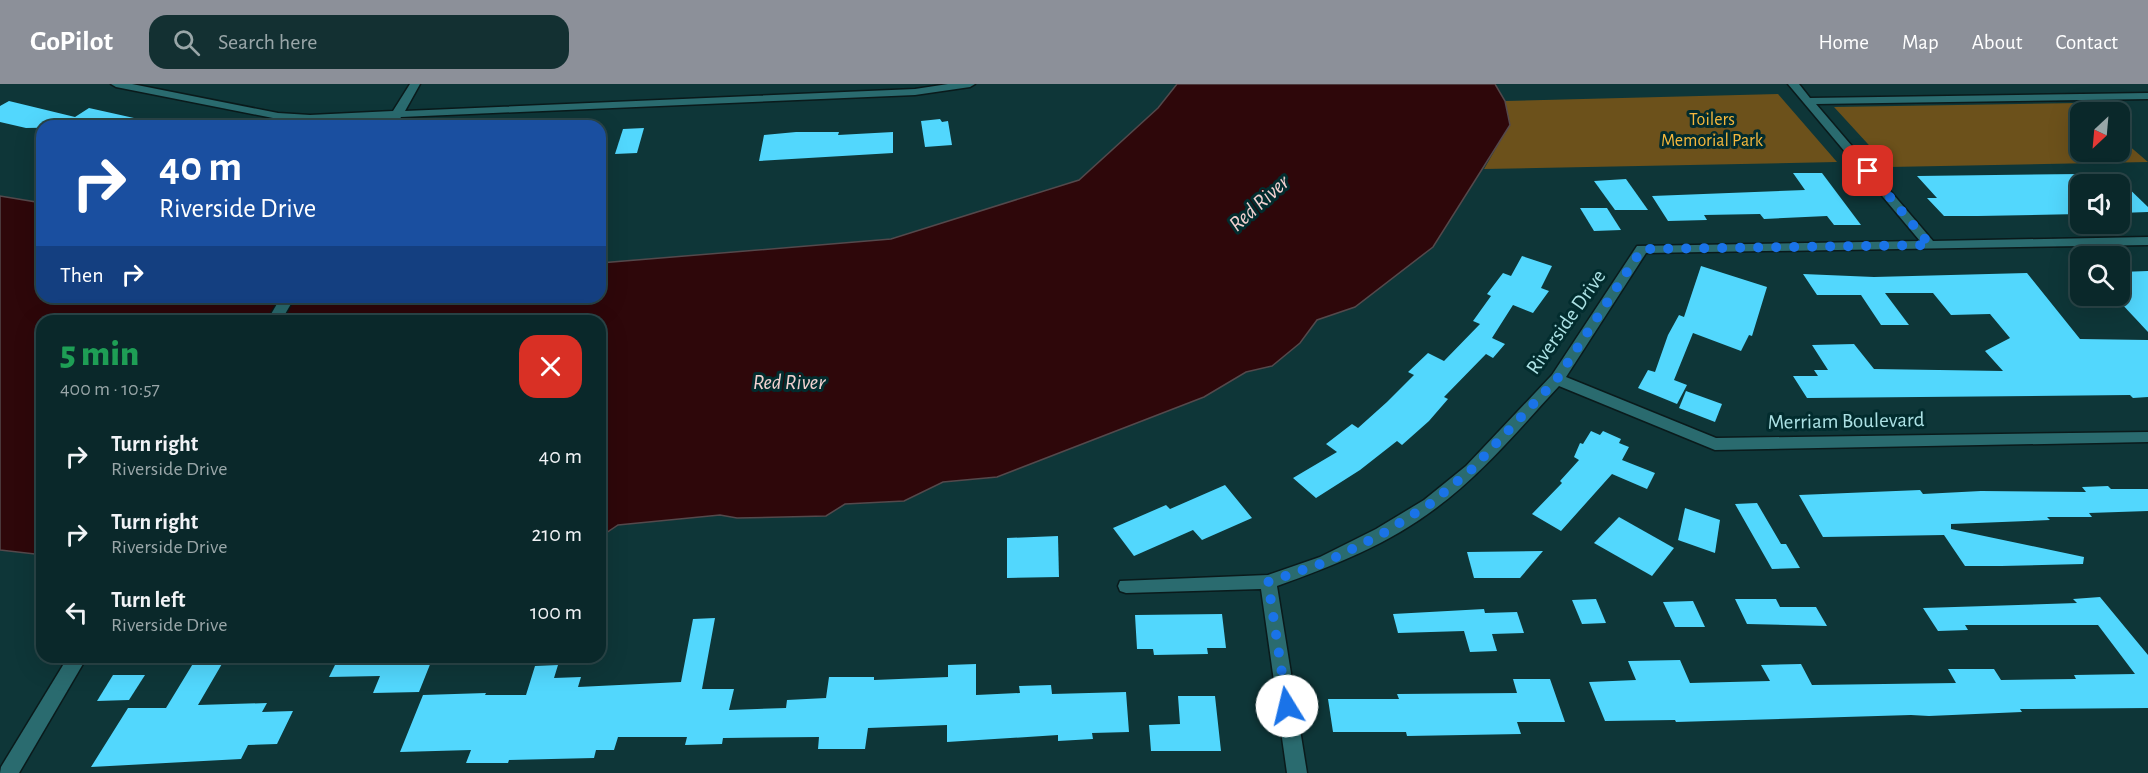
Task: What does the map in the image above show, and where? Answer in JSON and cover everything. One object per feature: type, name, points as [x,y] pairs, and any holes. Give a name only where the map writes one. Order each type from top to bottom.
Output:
[{"type":"street","points":[[116,84],[278,116],[397,115],[915,92],[970,84]]},
{"type":"street","points":[[394,120],[416,84]]},
{"type":"street","points":[[1793,84],[1930,245],[2148,241]]},
{"type":"street","points":[[1808,101],[2148,96]]},
{"type":"street","name":"Riverside Drive","points":[[1126,586],[1268,582],[1326,562],[1382,534],[1430,504],[1471,470],[1557,379],[1642,249],[1930,245]]},
{"type":"street","name":"Merriam Boulevard","points":[[1557,379],[1715,444],[2148,437]]},
{"type":"street","points":[[1268,582],[1297,773]]},
{"type":"street","points":[[8,773],[74,663]]},
{"type":"green space","name":"Toilers Memorial Park","points":[[1778,94],[1837,162],[1484,169],[1510,124],[1505,101]]},
{"type":"green space","points":[[2070,103],[2070,162],[2130,162],[2130,147],[2148,162],[1889,167],[1834,107]]},
{"type":"water","name":"Red River","points":[[1177,84],[1495,84],[1505,101],[1510,125],[1433,247],[1355,307],[1317,320],[1300,343],[1272,366],[1246,372],[1204,397],[997,477],[943,482],[904,501],[845,504],[826,516],[737,518],[720,515],[618,525],[606,533],[606,315],[36,315],[36,554],[0,550],[0,196],[36,202],[36,303],[606,303],[606,263],[891,239],[1079,180],[1158,108]]},
{"type":"building","points":[[9,101],[75,117],[89,108],[134,118],[134,120],[36,120],[36,128],[26,128],[0,122],[0,106]]},
{"type":"building","points":[[940,119],[942,122],[948,121],[952,145],[925,147],[921,121]]},
{"type":"building","points":[[644,128],[637,153],[615,154],[623,129]]},
{"type":"building","points":[[839,132],[838,135],[893,132],[893,153],[759,161],[764,135]]},
{"type":"building","points":[[1793,173],[1822,173],[1861,225],[1834,225],[1827,216],[1764,219],[1760,214],[1704,215],[1707,220],[1668,221],[1652,196],[1805,190]]},
{"type":"building","points":[[2070,174],[2070,214],[1944,216],[1927,198],[1937,198],[1917,176]]},
{"type":"building","points":[[1626,179],[1648,210],[1615,210],[1594,181]]},
{"type":"building","points":[[2130,190],[2148,207],[2148,212],[2130,213]]},
{"type":"building","points":[[1580,208],[1607,208],[1621,230],[1594,231]]},
{"type":"building","points":[[1522,256],[1552,266],[1541,288],[1549,291],[1533,313],[1513,305],[1492,338],[1505,344],[1493,358],[1486,354],[1444,397],[1448,399],[1429,421],[1402,445],[1397,441],[1360,470],[1316,498],[1293,478],[1337,452],[1326,444],[1352,424],[1358,428],[1414,375],[1408,372],[1428,353],[1444,361],[1480,324],[1473,321],[1491,296],[1487,294],[1503,273],[1511,276]]},
{"type":"building","points":[[1701,266],[1767,287],[1752,336],[1749,335],[1741,351],[1693,333],[1674,380],[1687,385],[1677,404],[1638,388],[1648,370],[1655,372],[1668,335],[1679,315],[1684,317]]},
{"type":"building","points":[[2148,271],[2148,332],[2124,306],[2130,306],[2130,272]]},
{"type":"building","points":[[2027,273],[2080,339],[2148,340],[2148,397],[2133,398],[2130,395],[1807,398],[1793,376],[1818,376],[1814,370],[1828,370],[1812,345],[1854,344],[1874,369],[2003,371],[1985,351],[2010,338],[1990,314],[1951,315],[1933,293],[1885,293],[1909,325],[1881,325],[1861,295],[1817,295],[1803,274],[1874,277]]},
{"type":"building","points":[[1686,391],[1722,404],[1715,422],[1679,408]]},
{"type":"building","points":[[1591,431],[1600,435],[1603,431],[1621,439],[1619,443],[1629,447],[1622,460],[1655,473],[1647,489],[1612,474],[1561,531],[1532,514],[1562,483],[1560,481],[1579,460],[1574,457],[1580,443],[1583,444]]},
{"type":"building","points":[[1225,485],[1252,518],[1202,540],[1193,530],[1134,556],[1113,528],[1166,505],[1170,509]]},
{"type":"building","points":[[2108,486],[2111,489],[2148,489],[2148,511],[2089,513],[2092,517],[2047,517],[2050,520],[1951,524],[1951,529],[2084,557],[2083,564],[1965,566],[1944,535],[1823,537],[1799,495],[1920,490],[1923,494],[1981,491],[2086,492],[2082,487]]},
{"type":"building","points":[[1757,503],[1781,544],[1786,544],[1800,568],[1772,569],[1735,504]]},
{"type":"building","points":[[1685,508],[1720,520],[1715,553],[1678,540]]},
{"type":"building","points":[[1619,517],[1674,548],[1652,576],[1594,543]]},
{"type":"building","points":[[1058,536],[1059,577],[1007,578],[1007,538]]},
{"type":"building","points":[[1543,551],[1520,578],[1474,578],[1467,552]]},
{"type":"building","points":[[2100,597],[2148,655],[2148,708],[2020,709],[2022,712],[1929,716],[1676,722],[1675,720],[1605,721],[1589,682],[1636,680],[1628,661],[1680,660],[1690,683],[1770,681],[1761,665],[1801,664],[1812,685],[1956,683],[1948,669],[1994,669],[2001,680],[2076,679],[2074,675],[2135,674],[2098,625],[1965,625],[1968,630],[1938,631],[1923,608],[2077,603],[2073,599]]},
{"type":"building","points":[[1596,599],[1606,623],[1582,624],[1572,600]]},
{"type":"building","points":[[1735,599],[1776,599],[1780,607],[1816,607],[1827,626],[1747,624]]},
{"type":"building","points":[[1693,601],[1705,627],[1675,627],[1663,602]]},
{"type":"building","points":[[1484,609],[1485,613],[1517,612],[1524,633],[1492,634],[1497,651],[1470,652],[1464,631],[1398,633],[1393,614]]},
{"type":"building","points":[[1222,614],[1226,648],[1207,648],[1208,654],[1154,655],[1153,649],[1137,649],[1135,615]]},
{"type":"building","points":[[715,618],[702,689],[734,689],[729,710],[786,708],[787,700],[826,698],[829,677],[874,677],[874,680],[948,677],[948,665],[976,664],[976,695],[1020,693],[1019,686],[1051,685],[1052,694],[1126,692],[1129,732],[1092,733],[1093,739],[1058,741],[1058,735],[947,742],[947,725],[868,728],[865,749],[818,749],[819,737],[723,738],[722,744],[685,745],[687,737],[618,737],[614,750],[596,750],[594,758],[509,760],[508,763],[466,763],[471,750],[400,752],[423,695],[486,693],[485,695],[526,695],[535,666],[558,665],[554,678],[581,677],[578,687],[681,682],[693,619]]},
{"type":"building","points":[[193,663],[222,663],[198,705],[267,703],[262,712],[293,711],[277,744],[248,745],[241,759],[91,767],[128,708],[166,708]]},
{"type":"building","points":[[336,663],[431,663],[419,692],[373,693],[380,676],[329,677]]},
{"type":"building","points":[[113,675],[145,675],[129,700],[97,701]]},
{"type":"building","points":[[1513,679],[1550,679],[1565,722],[1517,722],[1521,734],[1407,736],[1406,732],[1333,732],[1328,699],[1399,699],[1397,694],[1517,693]]},
{"type":"building","points":[[1178,696],[1215,696],[1221,751],[1151,751],[1149,725],[1180,724]]},
{"type":"route","points":[[1287,706],[1268,582],[1326,562],[1382,534],[1430,504],[1471,470],[1557,379],[1605,310],[1642,249],[1930,245],[1868,171]]}]
